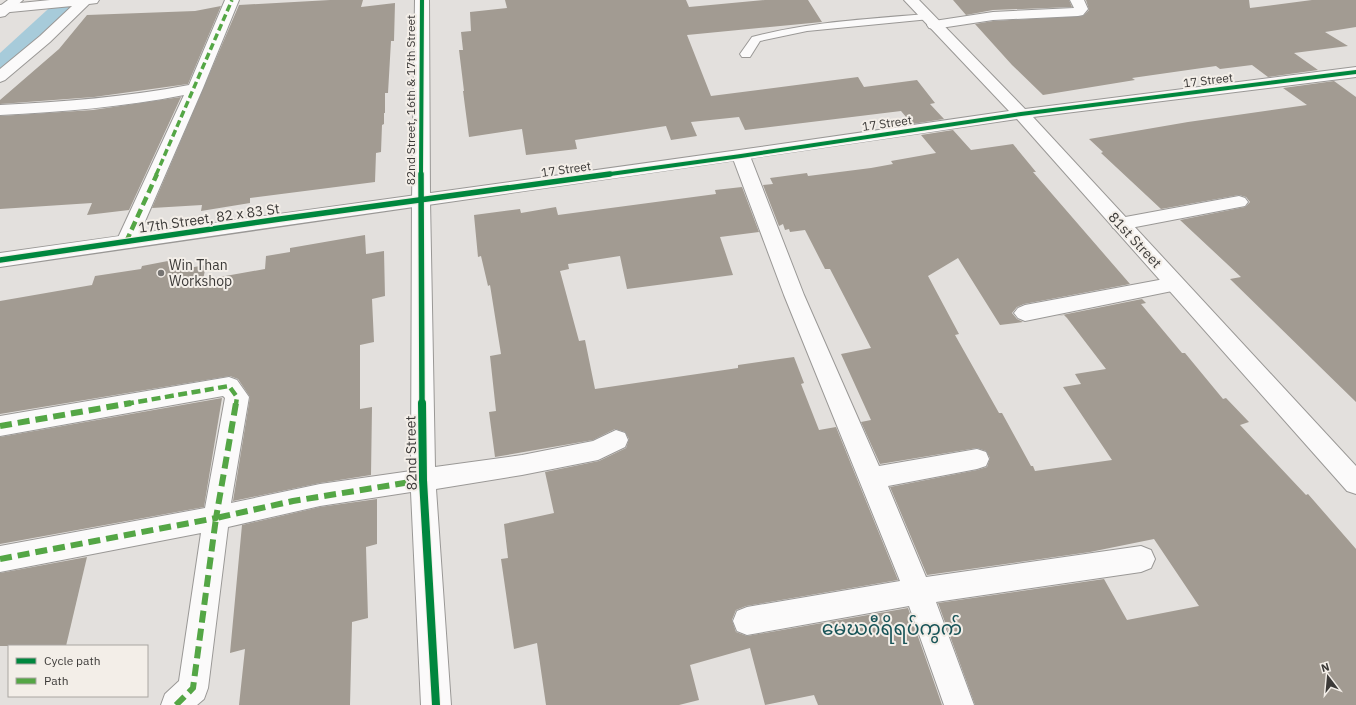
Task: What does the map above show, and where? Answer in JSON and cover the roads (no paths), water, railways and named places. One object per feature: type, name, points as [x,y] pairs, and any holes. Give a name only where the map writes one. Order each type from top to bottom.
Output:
[{"type":"street","points":[[6,7],[88,0]]},
{"type":"street","points":[[0,77],[45,40],[88,0]]},
{"type":"street","points":[[126,242],[195,88],[232,0]]},
{"type":"street","name":"82nd Street, 16th & 17th Street","points":[[421,200],[422,0]]},
{"type":"street","name":"81st Street","points":[[911,0],[1021,114],[1356,483]]},
{"type":"street","points":[[930,21],[1078,12],[1081,9],[1077,0]]},
{"type":"street","name":"17 Street","points":[[421,200],[741,156],[1021,114],[1356,72]]},
{"type":"street","points":[[0,110],[76,105],[154,96],[195,88]]},
{"type":"street","points":[[741,156],[794,295],[872,478],[918,591],[959,705]]},
{"type":"street","name":"17th Street, 82 x 83 St","points":[[0,260],[421,200]]},
{"type":"street","name":"82nd Street","points":[[421,200],[423,480],[436,705]]},
{"type":"street","points":[[1120,224],[1239,202]]},
{"type":"street","points":[[1025,313],[1176,284]]},
{"type":"street","points":[[0,426],[229,386],[238,397],[216,518],[193,688],[176,705]]},
{"type":"street","points":[[0,559],[216,518],[261,506],[320,495],[522,465],[598,450],[616,440]]},
{"type":"street","points":[[872,478],[977,459]]},
{"type":"street","points":[[746,621],[918,591],[1141,559]]},
{"type":"lane","points":[[746,54],[756,39],[807,28],[930,21]]},
{"type":"waterway","points":[[0,65],[70,0]]},
{"type":"place","name":"Win Than Workshop","points":[[161,273]]},
{"type":"district","name":"မေဃဂီရိရပ်ကွက်","points":[[892,628]]}]
